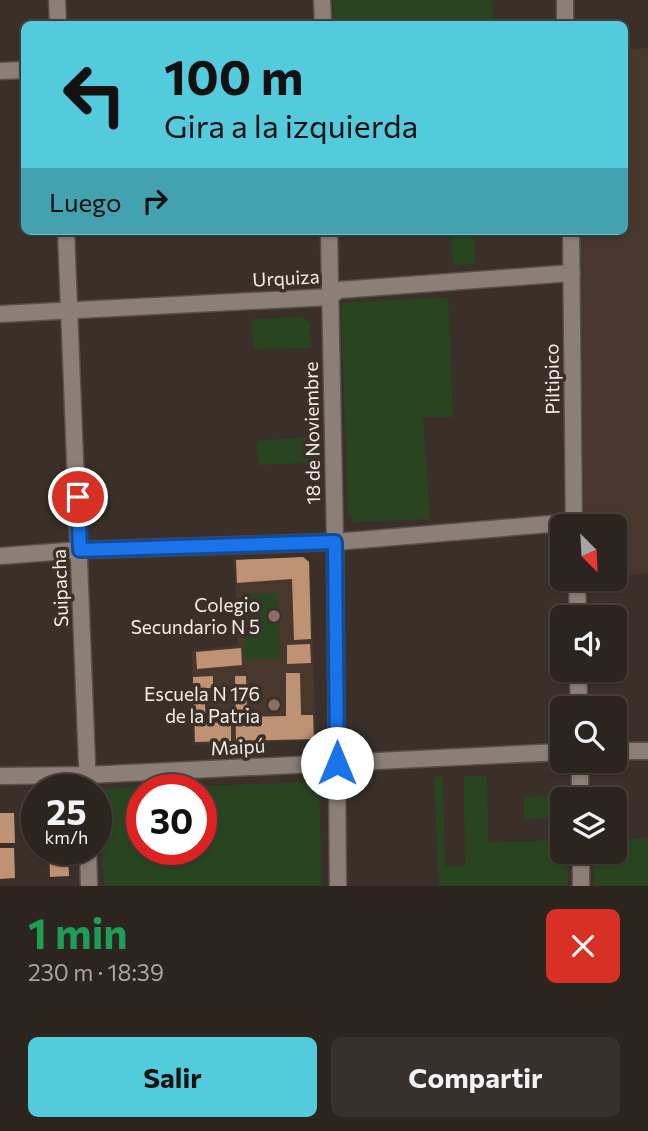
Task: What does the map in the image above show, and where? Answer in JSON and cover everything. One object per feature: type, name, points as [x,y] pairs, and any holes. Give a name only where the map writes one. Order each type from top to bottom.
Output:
[{"type":"street","points":[[57,0],[58,21]]},
{"type":"street","points":[[322,0],[324,21]]},
{"type":"street","points":[[565,0],[565,21]]},
{"type":"street","points":[[0,71],[21,70]]},
{"type":"street","name":"Suipacha","points":[[66,235],[87,774]]},
{"type":"street","name":"18 de Noviembre","points":[[328,235],[335,542],[338,886]]},
{"type":"street","name":"Piltipico","points":[[570,235],[574,514]]},
{"type":"street","name":"Urquiza","points":[[0,314],[330,297],[339,290],[572,273]]},
{"type":"street","points":[[0,556],[80,550],[335,542],[550,526]]},
{"type":"street","points":[[627,751],[648,751]]},
{"type":"street","name":"Maipú","points":[[112,780],[337,763],[550,753]]},
{"type":"street","name":"Maipú","points":[[0,776],[21,777]]},
{"type":"street","points":[[580,864],[581,886]]},
{"type":"street","points":[[88,865],[89,886]]},
{"type":"shaded area","points":[[648,48],[648,573],[627,575],[627,514],[584,514],[579,235],[628,235],[628,49]]},
{"type":"shaded area","points":[[304,557],[310,561],[316,740],[193,745],[192,651],[238,645],[234,559]]},
{"type":"green space","points":[[333,0],[492,0],[494,21],[333,21]]},
{"type":"green space","points":[[451,235],[473,235],[475,264],[453,265]]},
{"type":"green space","points":[[448,297],[453,417],[423,417],[430,519],[355,522],[348,514],[341,307],[345,303]]},
{"type":"green space","points":[[303,317],[310,324],[311,348],[253,349],[252,319]]},
{"type":"green space","points":[[321,436],[322,462],[258,465],[257,441]]},
{"type":"green space","points":[[277,593],[280,658],[245,660],[242,595]]},
{"type":"green space","points":[[464,776],[487,776],[488,842],[550,840],[550,864],[567,864],[568,886],[439,886],[434,777],[443,777],[445,866],[465,866]]},
{"type":"green space","points":[[319,782],[322,886],[104,886],[103,865],[112,865],[112,789],[126,788],[126,865],[217,865],[217,785]]},
{"type":"green space","points":[[550,796],[550,818],[524,819],[524,797]]},
{"type":"green space","points":[[648,838],[648,886],[594,886],[593,864],[627,864],[627,839]]},
{"type":"building","points":[[303,557],[309,562],[311,639],[294,640],[292,579],[237,583],[236,560]]},
{"type":"building","points":[[310,644],[311,663],[287,664],[287,645]]},
{"type":"building","points":[[241,648],[242,665],[197,669],[196,652]]},
{"type":"building","points":[[286,673],[300,673],[301,715],[313,715],[314,739],[236,741],[235,676],[246,676],[247,717],[286,716]]},
{"type":"building","points":[[213,676],[213,688],[204,688],[206,723],[231,722],[231,741],[195,742],[193,677]]},
{"type":"building","points":[[0,813],[14,813],[15,843],[0,843]]},
{"type":"building","points":[[0,848],[14,848],[15,878],[0,879]]},
{"type":"building","points":[[50,865],[69,865],[69,876],[50,877]]},
{"type":"place","name":"Colegio Secundario N 5","points":[[274,616]]},
{"type":"place","name":"Escuela N 176 de la Patria","points":[[274,705]]},
{"type":"route","points":[[78,497],[80,550],[335,542],[337,763]]}]
